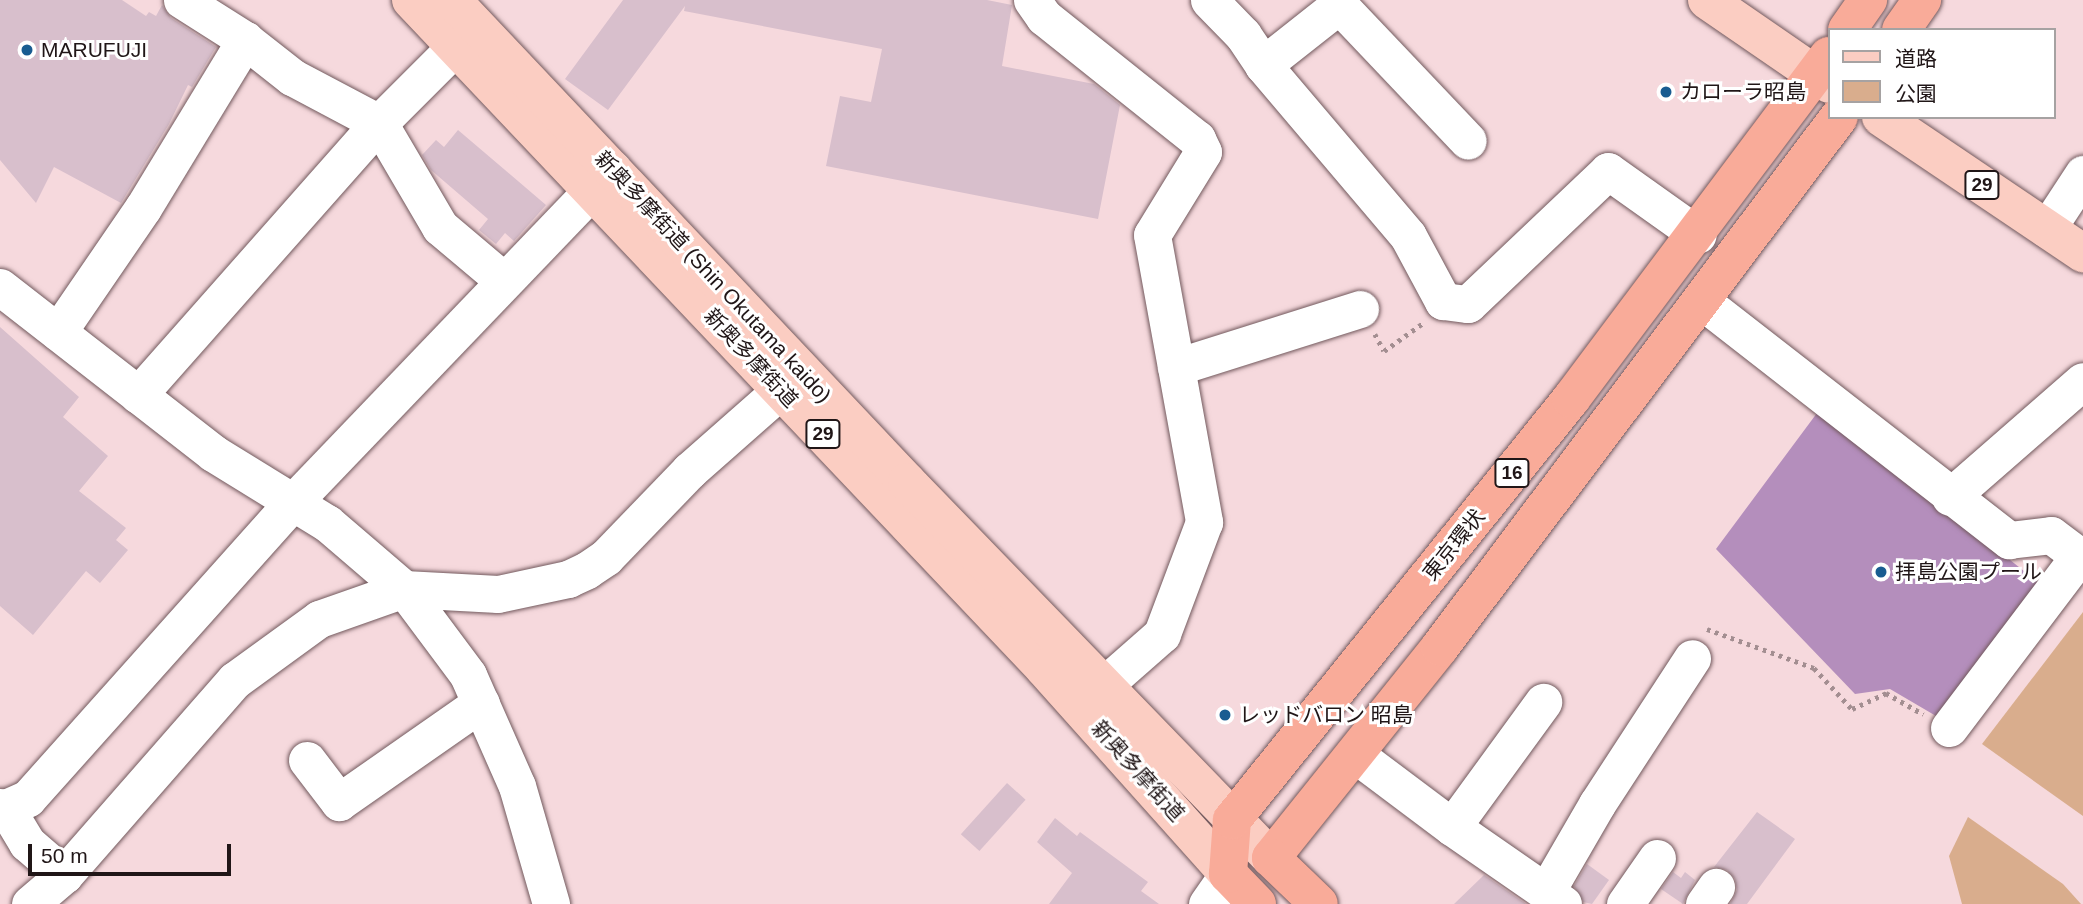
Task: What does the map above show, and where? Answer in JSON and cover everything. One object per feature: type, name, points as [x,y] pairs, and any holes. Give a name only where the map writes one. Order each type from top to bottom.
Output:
[{"type":"highway","points":[[1848,28],[1868,0]]},
{"type":"highway","points":[[1902,28],[1922,0]]},
{"type":"highway","name":"東京環状","points":[[1233,820],[1555,420],[1825,72]]},
{"type":"highway","name":"16","points":[[1271,858],[1356,755],[1703,302],[1838,119]]},
{"type":"highway","points":[[1218,889],[1233,820]]},
{"type":"highway","points":[[1218,889],[1271,858],[1319,904]]},
{"type":"highway","points":[[1218,889],[1257,904]]},
{"type":"main road","name":"新奥多摩街道","points":[[411,0],[456,46],[602,178],[781,390],[1044,668],[1218,889]]},
{"type":"main road","name":"新奥多摩街道 (Shin Okutama kaido)","points":[[452,0],[602,178],[1033,613]]},
{"type":"main road","points":[[1707,0],[1825,72]]},
{"type":"main road","name":"29","points":[[1884,119],[2083,253]]},
{"type":"main road","name":"新奥多摩街道","points":[[1033,613],[1233,820]]},
{"type":"main road","name":"29","points":[[1233,820],[1271,858]]},
{"type":"street","points":[[182,0],[245,40],[292,76],[379,123],[440,227],[503,280]]},
{"type":"street","points":[[1032,0],[1044,17],[1197,139],[1203,152],[1152,235],[1204,522],[1162,634],[1104,685]]},
{"type":"street","points":[[1209,0],[1243,35],[1263,65],[1408,236],[1443,301],[1468,304],[1608,172],[1698,234]]},
{"type":"street","points":[[1263,65],[1339,5],[1468,141]]},
{"type":"street","points":[[58,332],[143,208],[245,40]]},
{"type":"street","points":[[138,395],[379,123],[456,46]]},
{"type":"street","points":[[2047,229],[2083,174]]},
{"type":"street","points":[[602,178],[294,500],[28,798],[3,808],[27,844],[53,893],[235,680],[319,619],[404,589],[498,594],[568,579],[587,570],[606,557],[689,471],[781,390]]},
{"type":"street","points":[[0,287],[212,453],[255,482],[294,500],[327,523],[404,589],[468,676],[481,703],[517,786],[551,904]]},
{"type":"street","points":[[1703,302],[1950,497],[2009,540],[2051,535],[2081,557],[1949,728]]},
{"type":"street","points":[[1176,367],[1360,309]]},
{"type":"street","points":[[1950,497],[2083,381]]},
{"type":"street","points":[[1356,755],[1452,828],[1555,898],[1597,804],[1698,643]]},
{"type":"street","points":[[1452,828],[1543,702]]},
{"type":"street","points":[[307,760],[339,802],[481,703]]},
{"type":"street","points":[[1625,904],[1657,858]]},
{"type":"path","points":[[1360,309],[1384,351],[1423,323],[1443,301]]},
{"type":"path","points":[[1698,643],[1814,668],[1852,709],[1885,693],[1949,728]]},
{"type":"green space","points":[[2083,612],[2083,816],[1982,744]]},
{"type":"green space","points":[[1968,817],[2063,884],[2081,904],[1962,904],[1949,856]]},
{"type":"shaded area","name":"拝島公園プール","points":[[1820,409],[2054,595],[1948,723],[1890,689],[1855,694],[1716,549]]},
{"type":"building","points":[[0,0],[122,0],[146,16],[149,12],[156,16],[162,5],[171,18],[216,47],[192,87],[188,85],[169,124],[121,203],[54,167],[36,203],[0,160]]},
{"type":"building","points":[[623,0],[987,0],[1012,5],[1002,66],[1094,84],[1120,105],[1098,219],[826,166],[840,96],[871,102],[882,49],[684,11],[685,6],[608,110],[565,79]]},
{"type":"building","points":[[458,130],[546,205],[514,241],[505,233],[496,244],[479,230],[488,219],[431,170],[422,155],[436,140],[444,147]]},
{"type":"building","points":[[0,327],[79,397],[63,417],[108,456],[79,491],[126,528],[116,540],[128,550],[100,583],[86,571],[33,635],[0,606]]},
{"type":"building","points":[[1007,783],[1026,800],[979,851],[961,834]]},
{"type":"building","points":[[1757,812],[1795,839],[1747,904],[1730,904],[1737,890],[1735,879],[1727,870],[1714,867]]},
{"type":"building","points":[[1055,818],[1077,836],[1080,832],[1148,882],[1141,891],[1159,904],[1049,904],[1072,873],[1037,842]]},
{"type":"building","points":[[1587,864],[1609,880],[1592,904],[1583,902],[1574,886]]},
{"type":"building","points":[[1673,872],[1681,878],[1685,872],[1695,880],[1683,904],[1661,889]]},
{"type":"building","points":[[1484,875],[1526,904],[1454,904]]},
{"type":"place","name":"MARUFUJI","points":[[27,50]]},
{"type":"place","name":"カローラ昭島","points":[[1666,92]]},
{"type":"place","name":"拝島公園プール","points":[[1881,572]]},
{"type":"place","name":"レッドバロン 昭島","points":[[1225,715]]}]
